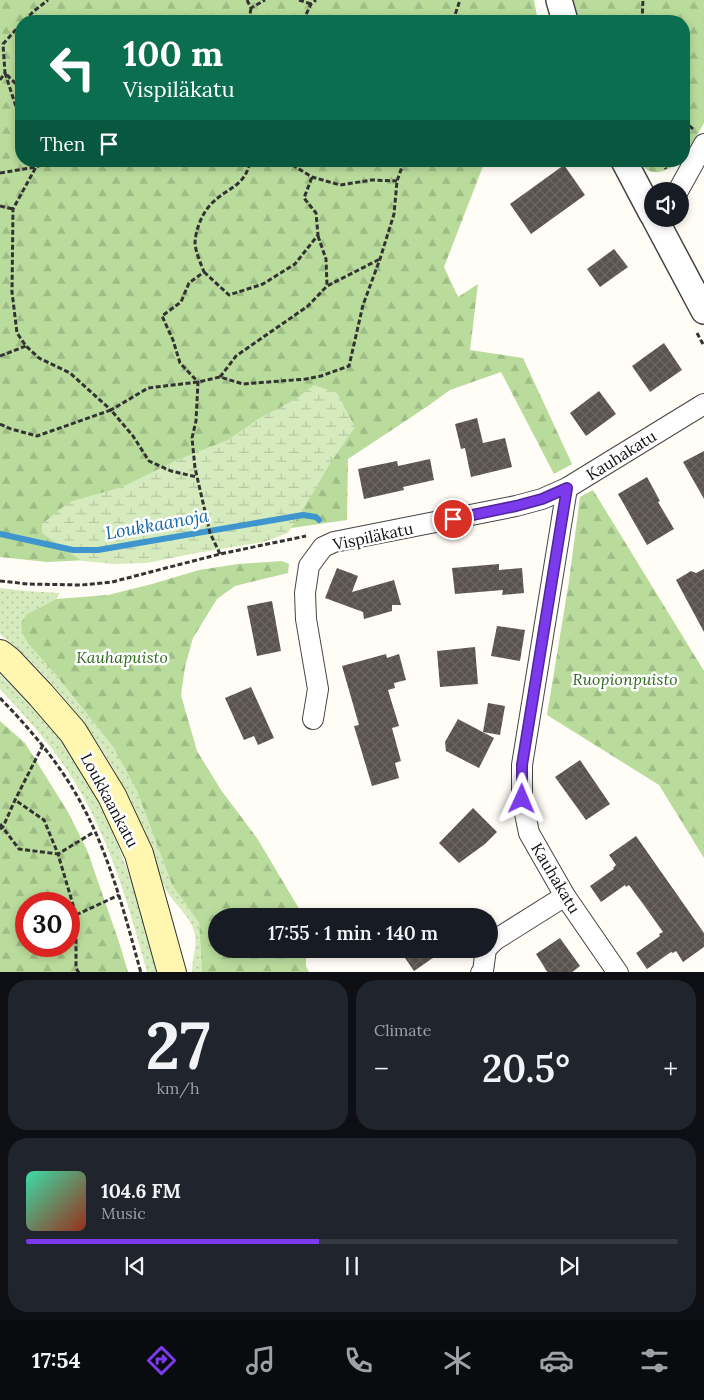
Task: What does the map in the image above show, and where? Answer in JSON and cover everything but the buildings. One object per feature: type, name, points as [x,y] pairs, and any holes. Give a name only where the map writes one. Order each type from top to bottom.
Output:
[{"type":"main road","name":"Loukkaankatu","points":[[0,654],[41,695],[73,732],[112,796],[139,854],[172,972]]},
{"type":"street","points":[[559,0],[563,15]]},
{"type":"street","points":[[683,182],[704,144]]},
{"type":"street","points":[[627,167],[644,197]]},
{"type":"street","points":[[661,227],[704,311]]},
{"type":"street","name":"Kauhakatu","points":[[618,972],[565,896],[529,833],[522,799],[522,765],[567,488],[704,404]]},
{"type":"street","name":"Vispiläkatu","points":[[313,719],[318,689],[306,619],[305,593],[309,566],[319,541],[334,542],[516,506],[542,499],[567,488]]},
{"type":"street","points":[[498,938],[565,896]]},
{"type":"street","points":[[481,972],[485,958]]},
{"type":"path","points":[[30,15],[48,0]]},
{"type":"path","points":[[247,0],[251,8],[250,15]]},
{"type":"path","points":[[251,8],[265,0]]},
{"type":"path","points":[[299,0],[311,4]]},
{"type":"path","points":[[306,15],[311,4],[316,0]]},
{"type":"path","points":[[455,15],[460,0]]},
{"type":"path","points":[[642,15],[643,0]]},
{"type":"path","points":[[15,31],[3,44],[5,73],[15,104]]},
{"type":"path","points":[[0,80],[5,73]]},
{"type":"path","points":[[5,73],[15,83]]},
{"type":"path","points":[[0,173],[36,167]]},
{"type":"path","points":[[36,167],[13,209],[12,292],[17,333],[26,346],[39,358],[70,372],[111,410],[133,436],[149,461],[171,471],[197,477]]},
{"type":"path","points":[[249,167],[248,171],[237,185],[212,204],[199,222],[195,244],[204,272],[229,295],[263,284],[294,264],[318,235]]},
{"type":"path","points":[[296,167],[312,177],[340,185],[372,180],[397,181]]},
{"type":"path","points":[[0,424],[37,436],[111,410],[148,388],[198,382],[220,377],[243,384],[306,379],[349,366],[363,305],[394,214],[397,181],[402,167]]},
{"type":"path","points":[[312,177],[304,198],[316,213],[318,235],[326,259],[327,286]]},
{"type":"path","points":[[0,206],[13,209]]},
{"type":"path","points":[[220,377],[236,356],[308,306],[327,286],[380,259]]},
{"type":"path","points":[[204,272],[189,284],[181,302],[162,316],[180,362],[198,382],[196,421],[192,438],[197,477],[210,533],[220,554]]},
{"type":"path","points":[[0,356],[26,346]]},
{"type":"path","points":[[306,536],[319,541]]},
{"type":"path","points":[[0,581],[28,584],[112,582],[220,554],[306,536],[319,541]]},
{"type":"path","points":[[0,698],[43,745],[82,804],[116,884],[141,972]]},
{"type":"path","points":[[43,745],[1,827],[19,849],[58,854],[94,832]]},
{"type":"path","points":[[15,800],[44,820],[58,854],[69,892]]},
{"type":"path","points":[[80,912],[119,895]]},
{"type":"path","points":[[76,957],[76,968],[80,972]]},
{"type":"green space","points":[[0,0],[534,0],[537,15],[15,15],[15,167],[483,167],[444,267],[458,297],[478,284],[470,350],[523,358],[572,464],[554,474],[501,372],[450,390],[348,459],[347,520],[109,559],[47,562],[0,557]]},
{"type":"green space","points":[[568,0],[704,0],[704,123],[690,148],[690,15],[573,15]]},
{"type":"green space","points":[[644,167],[673,167],[659,172],[649,171]]},
{"type":"green space","points":[[314,385],[337,393],[355,427],[329,465],[288,533],[264,542],[147,563],[115,564],[82,561],[42,533],[42,524],[69,502],[122,487],[177,460],[228,440],[258,419],[296,399]]},
{"type":"green space","name":"Ruopionpuisto","points":[[593,490],[704,671],[704,858],[659,785],[547,715],[569,581],[580,497]]},
{"type":"green space","name":"Kauhapuisto","points":[[282,561],[289,564],[288,573],[235,586],[217,599],[193,638],[185,667],[181,695],[197,751],[221,790],[257,838],[299,908],[208,908],[208,958],[306,958],[306,966],[309,972],[202,972],[199,923],[172,885],[137,791],[114,748],[56,675],[29,645],[22,632],[21,623],[26,615],[56,599],[108,595],[199,570],[238,564]]},
{"type":"green space","points":[[0,588],[60,593],[56,599],[26,616],[29,645],[56,675],[114,748],[137,791],[172,885],[199,923],[202,972],[192,972],[195,944],[193,928],[165,888],[140,822],[114,769],[86,726],[54,686],[18,649],[0,634]]},
{"type":"green space","points":[[0,674],[59,738],[98,800],[133,885],[160,972],[147,972],[117,874],[87,803],[66,768],[30,722],[0,689]]},
{"type":"green space","points":[[0,721],[25,743],[68,812],[87,850],[128,972],[0,972]]},
{"type":"waterway","name":"Loukkaanoja","points":[[0,534],[73,550],[98,550],[303,515],[316,517],[319,520]]},
{"type":"route","points":[[453,519],[542,499],[567,488],[522,765],[522,799]]}]
